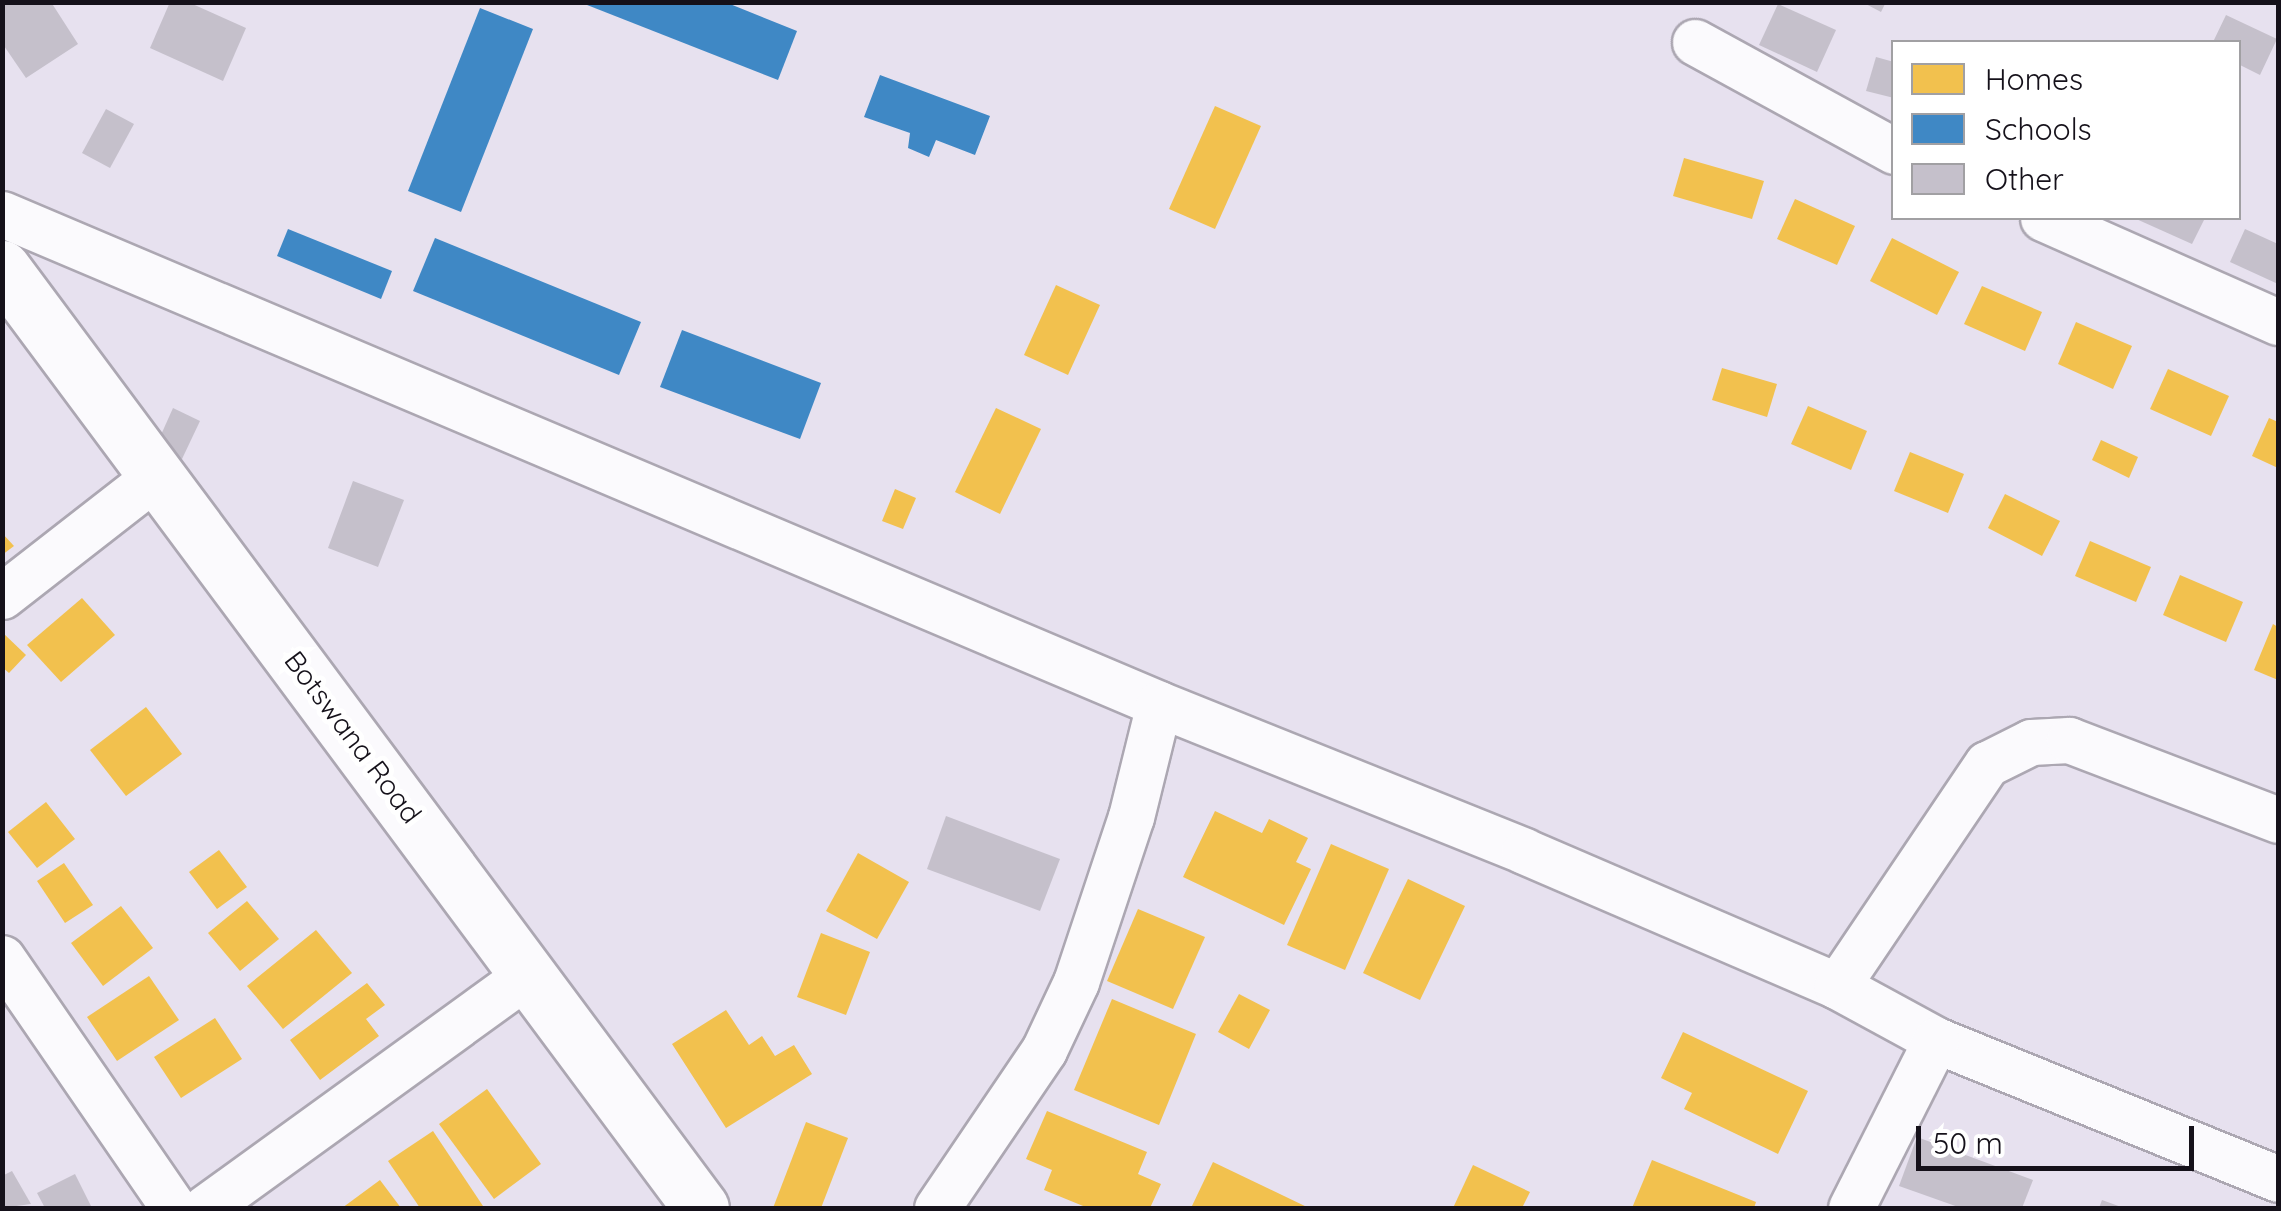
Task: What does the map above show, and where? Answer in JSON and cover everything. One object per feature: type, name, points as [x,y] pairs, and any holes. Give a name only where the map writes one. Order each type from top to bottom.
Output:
[{"type":"street","points":[[1694,42],[1891,148]]},
{"type":"street","points":[[2,214],[1837,986],[1936,1040],[2278,1179],[2266,1208]]},
{"type":"street","points":[[2048,220],[2278,322]]},
{"type":"street","name":"Botswana Road","points":[[2,268],[155,477],[531,972],[701,1208]]},
{"type":"street","points":[[2,596],[155,477]]},
{"type":"street","points":[[937,1208],[1044,1050],[1076,982],[1131,817],[1159,704]]},
{"type":"street","points":[[1837,986],[1987,764],[2031,742],[2068,740],[2278,820]]},
{"type":"street","points":[[2,958],[174,1208]]},
{"type":"street","points":[[205,1208],[531,972]]},
{"type":"street","points":[[1851,1208],[1936,1040]]},
{"type":"building: Homes","points":[[1215,106],[1261,126],[1215,229],[1169,209]]},
{"type":"building: Homes","points":[[1684,158],[1764,181],[1752,219],[1673,196]]},
{"type":"building: Homes","points":[[1795,199],[1855,226],[1837,265],[1777,239]]},
{"type":"building: Homes","points":[[1892,238],[1959,272],[1937,315],[1870,281]]},
{"type":"building: Homes","points":[[1056,285],[1100,305],[1068,375],[1024,355]]},
{"type":"building: Homes","points":[[1982,286],[2042,312],[2025,351],[1964,324]]},
{"type":"building: Homes","points":[[2076,322],[2132,346],[2113,389],[2058,364]]},
{"type":"building: Homes","points":[[1722,368],[1777,384],[1767,417],[1712,400]]},
{"type":"building: Homes","points":[[2168,369],[2229,396],[2211,436],[2150,409]]},
{"type":"building: Homes","points":[[1808,406],[1867,431],[1851,470],[1791,444]]},
{"type":"building: Homes","points":[[996,408],[1041,429],[1000,514],[955,492]]},
{"type":"building: Homes","points":[[2269,418],[2278,422],[2278,468],[2252,456]]},
{"type":"building: Homes","points":[[2101,440],[2138,457],[2129,478],[2092,460]]},
{"type":"building: Homes","points":[[1910,452],[1964,474],[1948,513],[1894,491]]},
{"type":"building: Homes","points":[[895,489],[916,498],[903,529],[882,521]]},
{"type":"building: Homes","points":[[2005,494],[2060,521],[2042,556],[1988,528]]},
{"type":"building: Homes","points":[[2,533],[14,546],[2,555]]},
{"type":"building: Homes","points":[[2090,541],[2151,567],[2136,602],[2075,576]]},
{"type":"building: Homes","points":[[2180,575],[2243,602],[2226,642],[2163,615]]},
{"type":"building: Homes","points":[[82,598],[115,635],[61,682],[27,645]]},
{"type":"building: Homes","points":[[2273,624],[2278,627],[2278,680],[2254,670]]},
{"type":"building: Homes","points":[[2,632],[26,655],[9,673],[2,667]]},
{"type":"building: Homes","points":[[146,707],[182,754],[126,796],[90,750]]},
{"type":"building: Homes","points":[[46,802],[75,839],[37,868],[8,832]]},
{"type":"building: Homes","points":[[1215,811],[1262,833],[1269,819],[1308,838],[1296,862],[1311,869],[1284,925],[1183,877]]},
{"type":"building: Homes","points":[[1331,844],[1389,869],[1345,970],[1287,945]]},
{"type":"building: Homes","points":[[219,850],[247,887],[217,909],[189,872]]},
{"type":"building: Homes","points":[[858,853],[909,882],[877,939],[826,911]]},
{"type":"building: Homes","points":[[64,863],[93,905],[65,923],[37,881]]},
{"type":"building: Homes","points":[[1408,879],[1465,906],[1420,1000],[1363,973]]},
{"type":"building: Homes","points":[[247,901],[279,939],[240,971],[208,933]]},
{"type":"building: Homes","points":[[121,906],[153,948],[103,986],[71,943]]},
{"type":"building: Homes","points":[[1138,909],[1205,937],[1173,1009],[1107,981]]},
{"type":"building: Homes","points":[[316,930],[352,973],[283,1029],[247,986]]},
{"type":"building: Homes","points":[[821,933],[870,952],[846,1015],[797,997]]},
{"type":"building: Homes","points":[[149,976],[179,1020],[117,1061],[87,1017]]},
{"type":"building: Homes","points":[[367,983],[385,1005],[366,1019],[379,1036],[320,1080],[290,1040]]},
{"type":"building: Homes","points":[[1239,994],[1270,1010],[1249,1049],[1218,1032]]},
{"type":"building: Homes","points":[[1112,999],[1196,1034],[1159,1125],[1074,1090]]},
{"type":"building: Homes","points":[[726,1010],[749,1045],[762,1036],[775,1056],[794,1045],[812,1074],[726,1128],[672,1044]]},
{"type":"building: Homes","points":[[215,1018],[242,1059],[181,1098],[154,1057]]},
{"type":"building: Homes","points":[[1683,1032],[1808,1091],[1778,1154],[1684,1109],[1692,1093],[1661,1078]]},
{"type":"building: Homes","points":[[487,1089],[541,1164],[494,1199],[439,1124]]},
{"type":"building: Homes","points":[[1047,1111],[1147,1152],[1138,1174],[1161,1184],[1150,1208],[1088,1208],[1044,1190],[1052,1170],[1026,1159]]},
{"type":"building: Homes","points":[[806,1122],[848,1138],[821,1208],[773,1208]]},
{"type":"building: Homes","points":[[433,1131],[483,1206],[480,1208],[420,1208],[388,1161]]},
{"type":"building: Homes","points":[[1652,1160],[1756,1202],[1754,1208],[1632,1208]]},
{"type":"building: Homes","points":[[1213,1162],[1309,1208],[1191,1208]]},
{"type":"building: Homes","points":[[1473,1165],[1530,1192],[1522,1208],[1453,1208]]},
{"type":"building: Homes","points":[[380,1180],[401,1208],[342,1208]]},
{"type":"building: Schools","points":[[725,2],[797,31],[778,80],[582,3]]},
{"type":"building: Schools","points":[[480,8],[533,29],[461,212],[408,191]]},
{"type":"building: Schools","points":[[880,75],[990,116],[975,155],[936,140],[929,157],[908,148],[910,133],[864,117]]},
{"type":"building: Schools","points":[[288,229],[392,271],[381,299],[277,256]]},
{"type":"building: Schools","points":[[435,238],[641,322],[619,375],[413,291]]},
{"type":"building: Schools","points":[[682,330],[821,383],[800,439],[660,387]]},
{"type":"building: Other","points":[[2,2],[51,2],[78,44],[26,78],[2,43]]},
{"type":"building: Other","points":[[170,2],[188,2],[246,28],[223,81],[150,48]]},
{"type":"building: Other","points":[[1862,2],[1886,2],[1881,12]]},
{"type":"building: Other","points":[[1778,4],[1836,30],[1817,72],[1759,45]]},
{"type":"building: Other","points":[[2226,15],[2277,39],[2260,75],[2241,66],[2241,40],[2214,40]]},
{"type":"building: Other","points":[[1876,57],[1891,61],[1891,97],[1866,91]]},
{"type":"building: Other","points":[[106,109],[134,124],[110,168],[82,153]]},
{"type":"building: Other","points":[[2138,220],[2204,220],[2192,244]]},
{"type":"building: Other","points":[[2245,229],[2278,244],[2278,284],[2230,262]]},
{"type":"building: Other","points":[[173,408],[200,421],[182,459],[156,446]]},
{"type":"building: Other","points":[[353,481],[404,500],[378,567],[328,548]]},
{"type":"building: Other","points":[[946,816],[1060,859],[1040,911],[927,869]]},
{"type":"building: Other","points":[[1917,1137],[2033,1180],[2022,1208],[1961,1208],[1899,1186]]},
{"type":"building: Other","points":[[12,1171],[31,1204],[2,1208],[2,1176]]},
{"type":"building: Other","points":[[75,1174],[92,1208],[45,1208],[37,1193]]},
{"type":"building: Other","points":[[2102,1200],[2124,1208],[2099,1208]]}]
